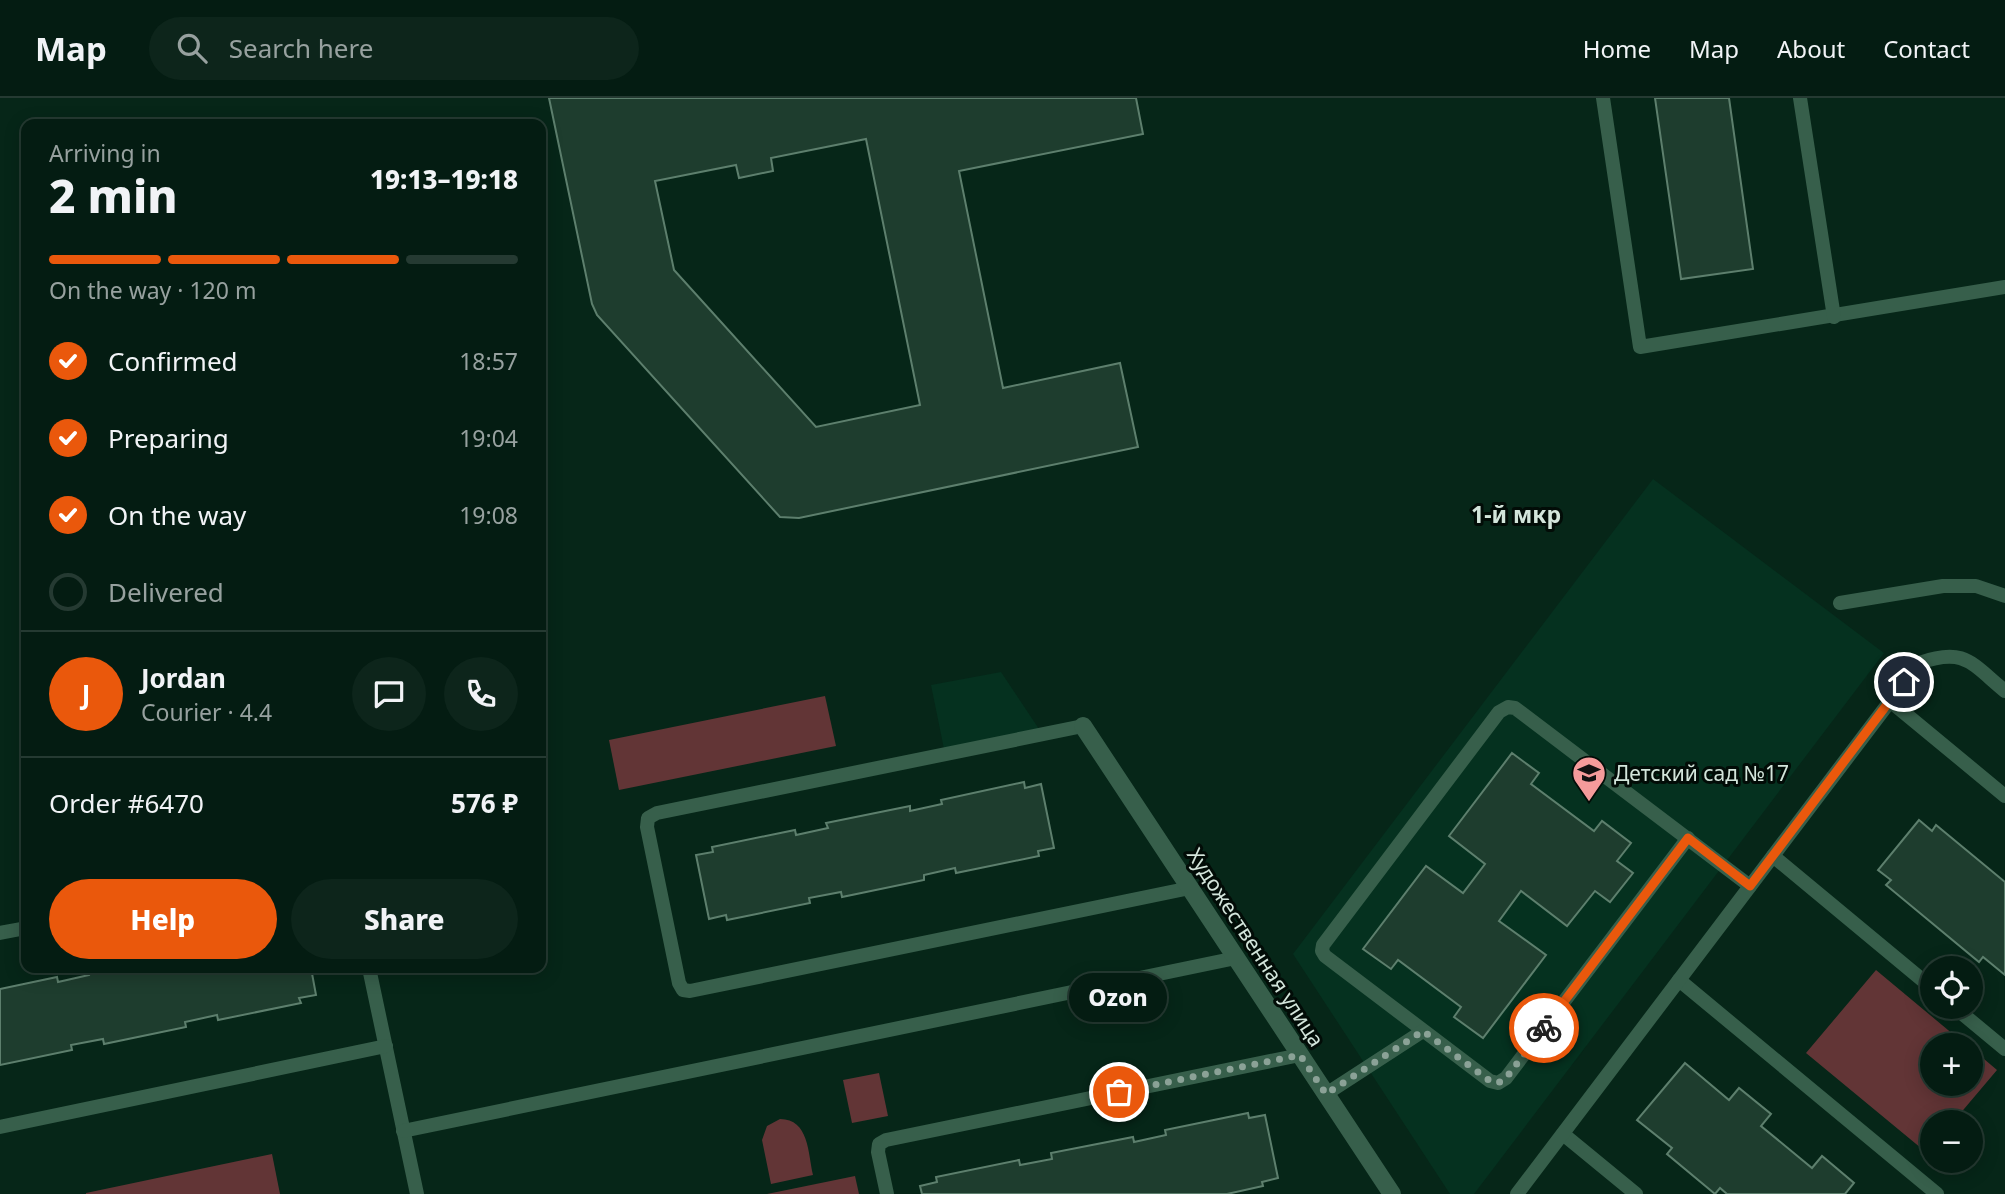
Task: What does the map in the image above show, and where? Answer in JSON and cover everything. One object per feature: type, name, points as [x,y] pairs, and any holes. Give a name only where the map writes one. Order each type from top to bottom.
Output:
[{"type":"street","name":"Художественная улица","points":[[1083,726],[1392,1194]]},
{"type":"lane","points":[[1603,98],[1640,347],[2005,287]]},
{"type":"lane","points":[[1800,98],[1834,317]]},
{"type":"lane","points":[[1840,603],[1943,586],[1976,586],[2005,596]]},
{"type":"lane","points":[[1517,1194],[1919,663],[1942,655],[1964,657],[2005,691]]},
{"type":"lane","points":[[1890,701],[2005,796]]},
{"type":"lane","points":[[1688,838],[1506,1078],[1498,1083],[1490,1081],[1423,1031],[1322,951],[1323,945],[1499,712],[1508,707],[1515,709],[1688,838],[1750,886]]},
{"type":"lane","points":[[1083,726],[657,813],[648,818],[647,827],[679,983],[683,990],[690,991],[1190,888]]},
{"type":"lane","points":[[1773,856],[1920,978]]},
{"type":"lane","points":[[0,933],[21,929]]},
{"type":"lane","points":[[403,1130],[1236,958]]},
{"type":"lane","points":[[370,973],[416,1194]]},
{"type":"lane","points":[[1679,980],[1937,1194]]},
{"type":"lane","points":[[1969,1019],[2005,1049]]},
{"type":"lane","points":[[1326,1094],[1423,1031]]},
{"type":"lane","points":[[0,1126],[386,1046]]},
{"type":"lane","points":[[887,1194],[878,1152],[879,1144],[886,1140],[1300,1055]]},
{"type":"lane","points":[[1563,1134],[1636,1194]]},
{"type":"shaded area","name":"Детский сад №17","points":[[1653,479],[1884,653],[1474,1194],[1450,1194],[1293,954]]},
{"type":"shaded area","points":[[1001,672],[1039,729],[944,749],[931,685]]},
{"type":"shaded area","points":[[825,696],[836,746],[619,790],[609,740]]},
{"type":"shaded area","points":[[1876,970],[1920,1007],[1920,1019],[1935,1019],[1952,1033],[1920,1033],[1920,1096],[1975,1096],[1963,1110],[1920,1110],[1920,1147],[1806,1053]]},
{"type":"shaded area","points":[[1983,1058],[1997,1070],[1983,1087]]},
{"type":"shaded area","points":[[879,1073],[888,1116],[852,1123],[843,1080]]},
{"type":"shaded area","points":[[780,1119],[790,1121],[802,1131],[813,1175],[771,1184],[762,1140],[767,1126]]},
{"type":"shaded area","points":[[272,1154],[280,1194],[86,1194],[86,1193]]},
{"type":"shaded area","points":[[855,1176],[859,1194],[767,1194]]},
{"type":"building","points":[[549,98],[1136,98],[1143,134],[959,171],[1003,388],[1120,363],[1138,447],[799,518],[780,517],[597,315],[592,304]],"holes":[[[866,139],[920,405],[816,427],[674,270],[655,181],[736,165],[739,178],[773,171],[771,158]]]},
{"type":"building","points":[[1655,98],[1729,98],[1753,269],[1681,279]]},
{"type":"building","points":[[1512,753],[1539,773],[1531,784],[1594,831],[1602,821],[1631,843],[1617,861],[1633,873],[1610,902],[1595,891],[1567,926],[1521,891],[1499,921],[1546,955],[1483,1038],[1454,1017],[1461,1007],[1398,960],[1391,969],[1363,949],[1426,866],[1463,893],[1485,864],[1449,836]]},
{"type":"building","points":[[1024,782],[1025,788],[1041,784],[1054,848],[1038,851],[1039,856],[956,873],[955,868],[924,875],[924,880],[842,897],[841,892],[809,898],[810,903],[727,920],[726,915],[709,919],[696,855],[713,852],[712,847],[795,830],[796,835],[828,828],[826,823],[910,806],[910,811],[942,804],[941,800]]},
{"type":"building","points":[[1919,820],[1932,831],[1936,825],[2005,882],[2005,975],[1983,956],[1972,956],[1886,885],[1891,880],[1878,870]]},
{"type":"building","points":[[312,973],[316,995],[299,998],[301,1003],[218,1020],[217,1015],[185,1022],[186,1027],[104,1044],[103,1039],[71,1045],[72,1050],[0,1065],[0,989],[57,977],[58,982],[89,975]]},
{"type":"building","points":[[1685,1063],[1729,1100],[1739,1088],[1771,1114],[1761,1126],[1812,1168],[1822,1156],[1854,1183],[1845,1194],[1727,1194],[1720,1188],[1715,1194],[1667,1154],[1672,1148],[1637,1120]]},
{"type":"building","points":[[1248,1113],[1249,1118],[1265,1115],[1278,1178],[1262,1182],[1263,1186],[1227,1194],[922,1194],[920,1186],[937,1182],[936,1177],[1019,1160],[1020,1165],[1052,1159],[1051,1153],[1133,1137],[1134,1142],[1166,1135],[1165,1130]]},
{"type":"way so far","points":[[1119,1092],[1300,1055],[1326,1094],[1423,1031],[1490,1081],[1498,1083],[1506,1078],[1544,1028]]},
{"type":"place","name":"Детский сад №17","points":[[1589,803]]},
{"type":"place","name":"Ozon","points":[[1119,1092]]},
{"type":"district","name":"1-й мкр","points":[[1516,514]]},
{"type":"route","points":[[1544,1028],[1688,838],[1750,886],[1904,682]]}]
